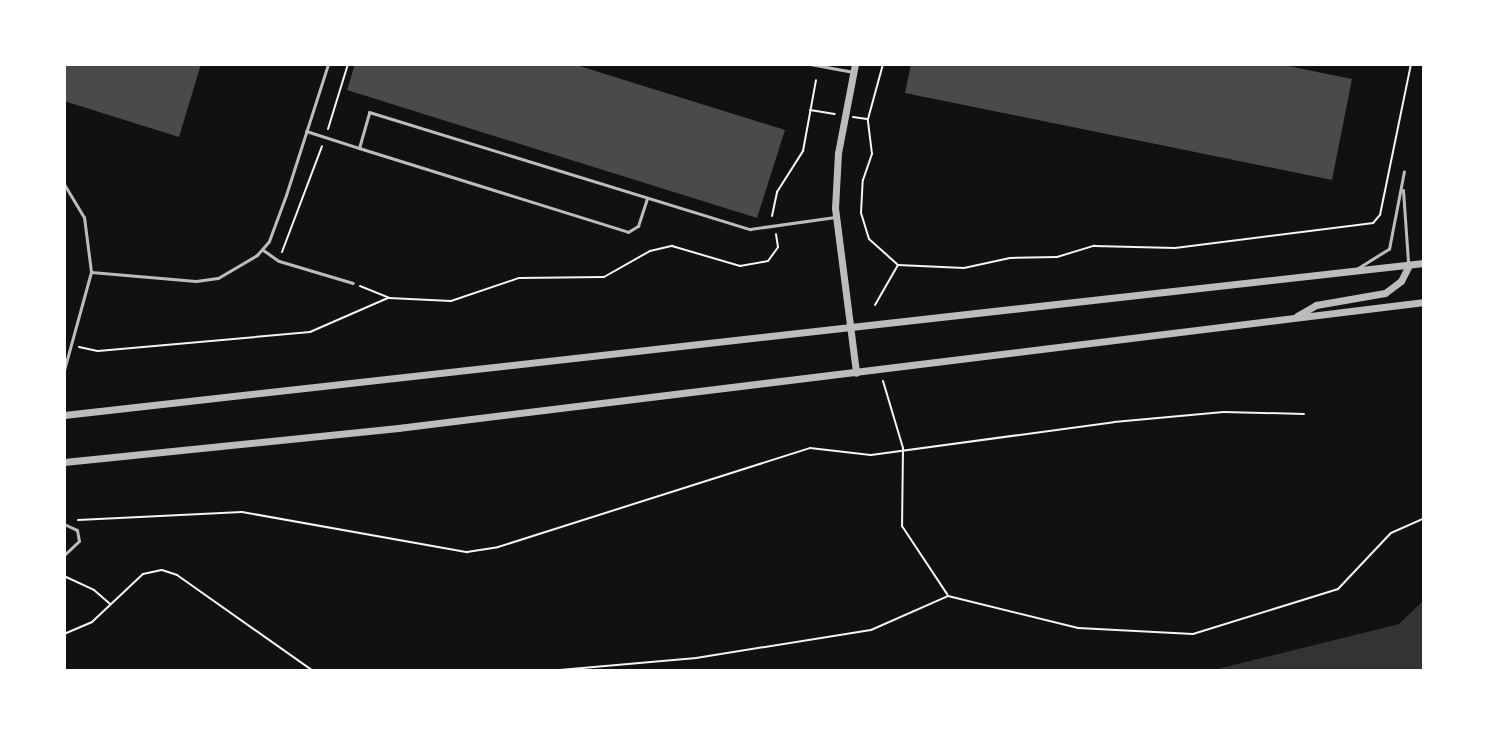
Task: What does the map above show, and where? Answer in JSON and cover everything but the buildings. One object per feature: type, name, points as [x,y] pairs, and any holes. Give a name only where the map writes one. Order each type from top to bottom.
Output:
[{"type":"street","points":[[854,68],[838,153],[835,217],[856,373]]},
{"type":"street","points":[[64,415],[1424,263]]},
{"type":"street","points":[[1291,319],[1316,305],[1385,293],[1401,281],[1409,265]]},
{"type":"street","points":[[64,462],[169,455],[1424,302]]},
{"type":"lane","points":[[91,272],[218,278],[263,250],[328,64]]},
{"type":"lane","points":[[810,64],[854,68]]},
{"type":"lane","points":[[359,148],[369,112],[750,229],[835,217]]},
{"type":"lane","points":[[306,131],[628,232],[638,226],[647,197]]},
{"type":"lane","points":[[1355,270],[1389,249],[1404,171],[1401,214],[1409,265]]},
{"type":"lane","points":[[64,184],[84,217],[91,272],[64,370]]},
{"type":"lane","points":[[263,250],[279,261],[353,283]]},
{"type":"lane","points":[[64,555],[79,541],[77,530],[65,524]]},
{"type":"path","points":[[279,261],[326,137],[348,64]]},
{"type":"path","points":[[883,64],[868,119],[872,154],[863,180],[862,221],[869,239],[898,265],[972,267],[1010,258],[1057,257],[1094,246],[1175,248],[1373,223],[1380,215],[1411,64]]},
{"type":"path","points":[[774,223],[773,200],[800,160],[816,80]]},
{"type":"path","points":[[809,109],[832,113]]},
{"type":"path","points":[[861,118],[868,119]]},
{"type":"path","points":[[353,283],[389,298],[451,301],[519,278],[604,277],[667,246],[732,266],[749,265],[773,256],[777,236]]},
{"type":"path","points":[[875,305],[898,265]]},
{"type":"path","points":[[71,349],[98,351],[310,332],[389,298]]},
{"type":"path","points":[[883,381],[903,448],[902,526],[948,596]]},
{"type":"path","points":[[65,524],[242,512],[467,552],[498,547],[810,448],[871,455],[903,448],[1224,412],[1304,414]]},
{"type":"path","points":[[548,671],[696,658],[871,630],[948,596],[1078,628],[1193,634],[1338,589],[1391,533],[1424,518]]},
{"type":"path","points":[[64,634],[92,622],[143,574],[169,572],[313,671]]},
{"type":"path","points":[[64,576],[94,590],[111,605]]},
{"type":"shaded area","points":[[1424,600],[1424,671],[1209,671],[1399,624]]}]
